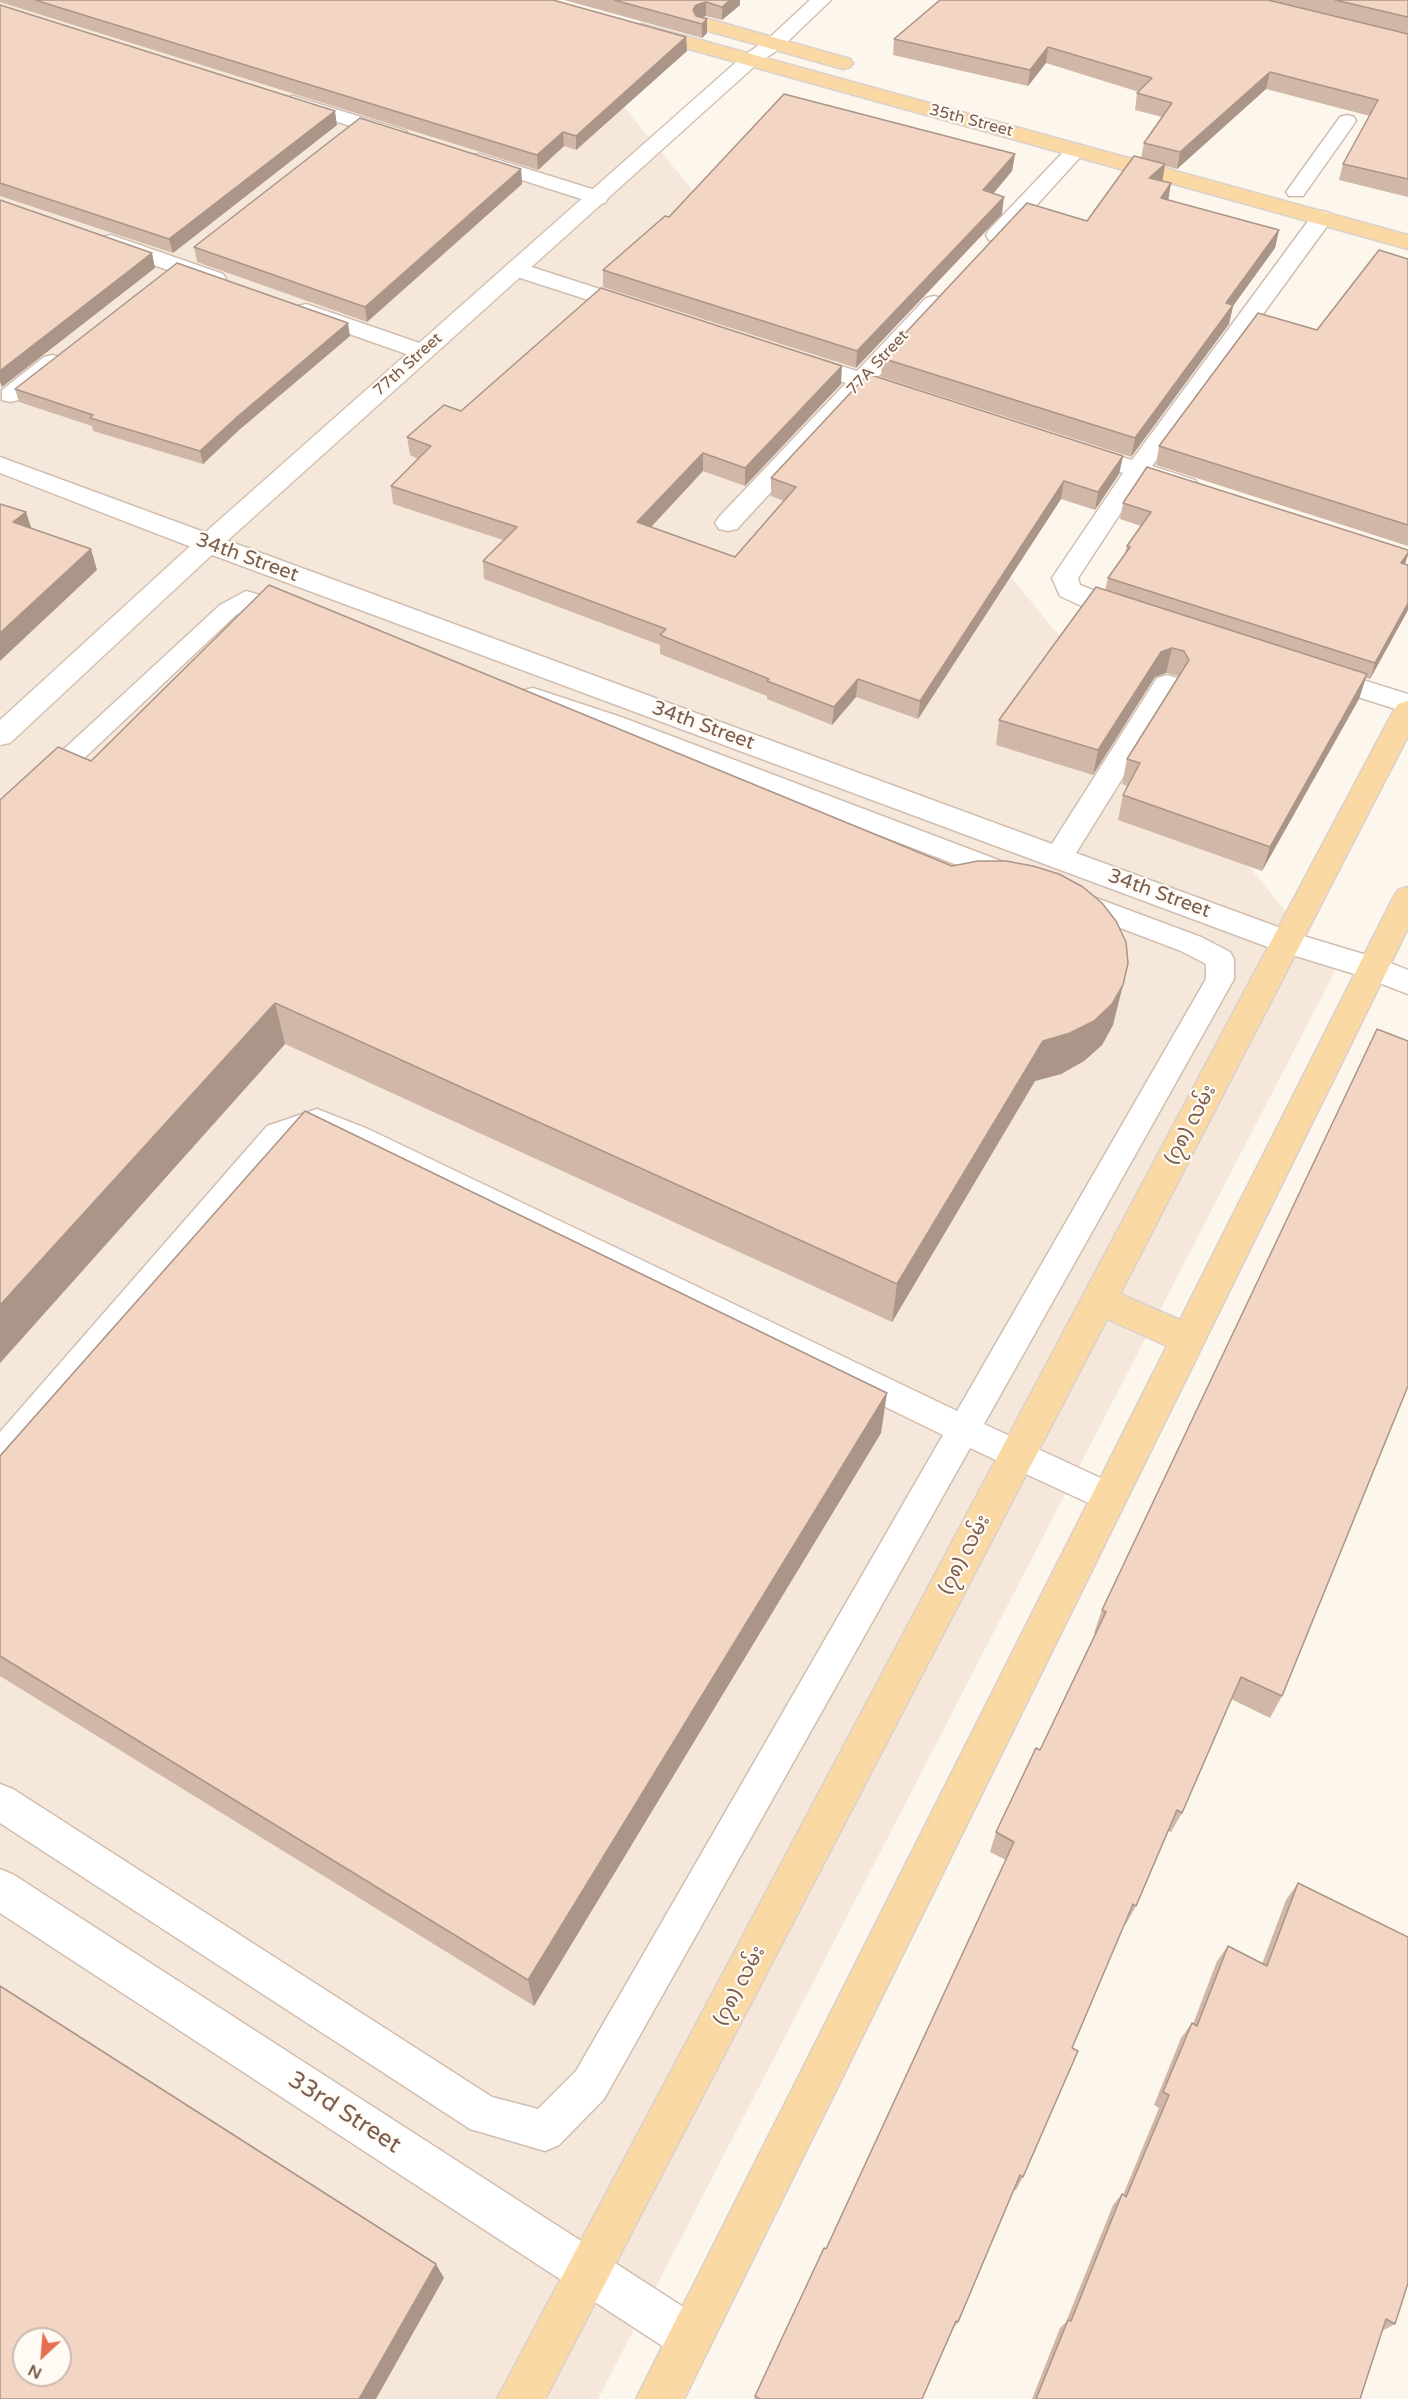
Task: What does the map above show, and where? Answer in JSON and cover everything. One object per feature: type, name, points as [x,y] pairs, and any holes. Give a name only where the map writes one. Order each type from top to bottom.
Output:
[{"type":"main road","points":[[683,18],[865,69]]},
{"type":"main road","name":"35th Street","points":[[625,26],[1408,242]]},
{"type":"main road","points":[[1111,139],[1408,223]]},
{"type":"main road","name":"(၇၈) လမ်း","points":[[520,2399],[589,2272],[1408,710]]},
{"type":"main road","points":[[659,2399],[1408,898]]},
{"type":"main road","points":[[1099,1300],[1187,1339]]},
{"type":"street","name":"77th Street","points":[[0,736],[208,544],[750,60],[775,43],[821,0]]},
{"type":"street","points":[[279,97],[415,140]]},
{"type":"street","points":[[339,136],[358,122]]},
{"type":"street","points":[[981,253],[1076,150]]},
{"type":"street","points":[[460,154],[597,198]]},
{"type":"street","points":[[1153,621],[1097,603],[1069,590],[1065,578],[1137,470],[1322,218]]},
{"type":"street","points":[[88,234],[233,285]]},
{"type":"street","points":[[158,280],[195,251]]},
{"type":"street","points":[[516,270],[661,316]]},
{"type":"street","name":"77A Street","points":[[728,523],[949,287]]},
{"type":"street","points":[[289,305],[423,352]]},
{"type":"street","points":[[10,395],[66,352]]},
{"type":"street","points":[[772,352],[928,402]]},
{"type":"street","points":[[1060,445],[1205,491]]},
{"type":"street","name":"34th Street","points":[[0,464],[208,544],[1059,858],[1287,942],[1372,968],[1408,983]]},
{"type":"street","points":[[1297,668],[1408,704]]},
{"type":"street","points":[[1059,858],[1167,684]]},
{"type":"street","name":"33rd Street","points":[[0,1889],[688,2337]]},
{"type":"lane","points":[[1296,192],[1347,121]]},
{"type":"lane","points":[[0,823],[228,610],[246,599],[312,619]]},
{"type":"lane","points":[[0,1802],[484,2115],[545,2131],[590,2085],[1220,979],[1220,959],[1191,944],[612,723],[512,689]]},
{"type":"lane","points":[[612,723],[653,708]]},
{"type":"lane","points":[[0,1455],[277,1134],[317,1120],[358,1137],[963,1430],[1108,1497]]},
{"type":"shaded area","points":[[0,0],[536,0],[1335,971],[598,2399],[0,2399]]},
{"type":"building","points":[[35,0],[553,0],[686,37],[576,136],[563,132],[537,155]]},
{"type":"building","points":[[614,0],[730,0],[722,7],[706,2],[696,5],[693,10],[696,16],[707,19],[702,24]]},
{"type":"building","points":[[940,0],[1268,0],[1408,34],[1408,179],[1343,164],[1378,100],[1270,72],[1180,152],[1144,143],[1172,103],[1137,93],[1152,78],[1048,47],[1030,70],[894,39]]},
{"type":"building","points":[[1335,0],[1408,0],[1408,17]]},
{"type":"building","points":[[0,5],[335,111],[169,239],[0,183]]},
{"type":"building","points":[[784,94],[1015,154],[983,190],[1004,197],[857,351],[603,270],[665,216],[669,217]]},
{"type":"building","points":[[360,118],[521,169],[365,307],[194,247]]},
{"type":"building","points":[[1134,156],[1165,164],[1149,178],[1171,183],[1161,198],[1279,230],[1226,303],[1233,305],[1135,438],[882,358],[1027,203],[1087,221]]},
{"type":"building","points":[[0,200],[152,253],[0,371]]},
{"type":"building","points":[[1379,250],[1408,259],[1408,525],[1159,446],[1258,313],[1317,330]]},
{"type":"building","points":[[177,263],[348,323],[200,451],[90,418],[93,415],[15,389]]},
{"type":"building","points":[[601,288],[842,366],[745,468],[703,453],[637,522],[735,557],[796,487],[771,478],[868,374],[1123,456],[1098,492],[1064,481],[920,701],[858,679],[834,707],[660,635],[666,629],[483,561],[517,527],[391,486],[431,446],[407,437],[444,405],[461,411]]},
{"type":"building","points":[[1147,467],[1408,550],[1401,563],[1408,565],[1408,603],[1375,663],[1108,578],[1151,512],[1123,503]]},
{"type":"building","points":[[0,504],[26,512],[13,522],[91,549],[0,633]]},
{"type":"building","points":[[269,585],[952,866],[978,861],[1006,861],[1059,874],[1083,887],[1102,903],[1116,921],[1126,942],[1128,963],[1123,985],[1112,1004],[1094,1021],[1070,1033],[1043,1041],[897,1284],[275,1003],[0,1305],[0,800],[58,747],[91,761]]},
{"type":"building","points":[[1096,587],[1367,674],[1270,847],[1123,795],[1140,763],[1127,759],[1189,660],[1184,651],[1172,648],[1161,652],[1098,750],[999,720]]},
{"type":"building","points":[[1377,1029],[1408,1041],[1408,1386],[1282,1696],[1241,1677],[1182,1813],[1177,1810],[1136,1906],[1133,1904],[1072,2048],[1078,2051],[1023,2177],[1020,2175],[958,2322],[956,2321],[922,2399],[760,2399],[755,2396],[824,2248],[826,2249],[1014,1842],[996,1832],[1036,1748],[1040,1750],[1106,1612],[1102,1610]]},
{"type":"building","points":[[305,1111],[887,1393],[528,1980],[0,1656],[0,1456]]},
{"type":"building","points":[[1298,1883],[1408,1937],[1408,2283],[1395,2324],[1386,2319],[1360,2399],[1036,2399],[1068,2320],[1071,2321],[1122,2194],[1126,2197],[1169,2095],[1163,2092],[1192,2023],[1197,2026],[1228,1946],[1267,1966]]},
{"type":"building","points":[[0,1986],[436,2264],[359,2399],[0,2399]]}]
